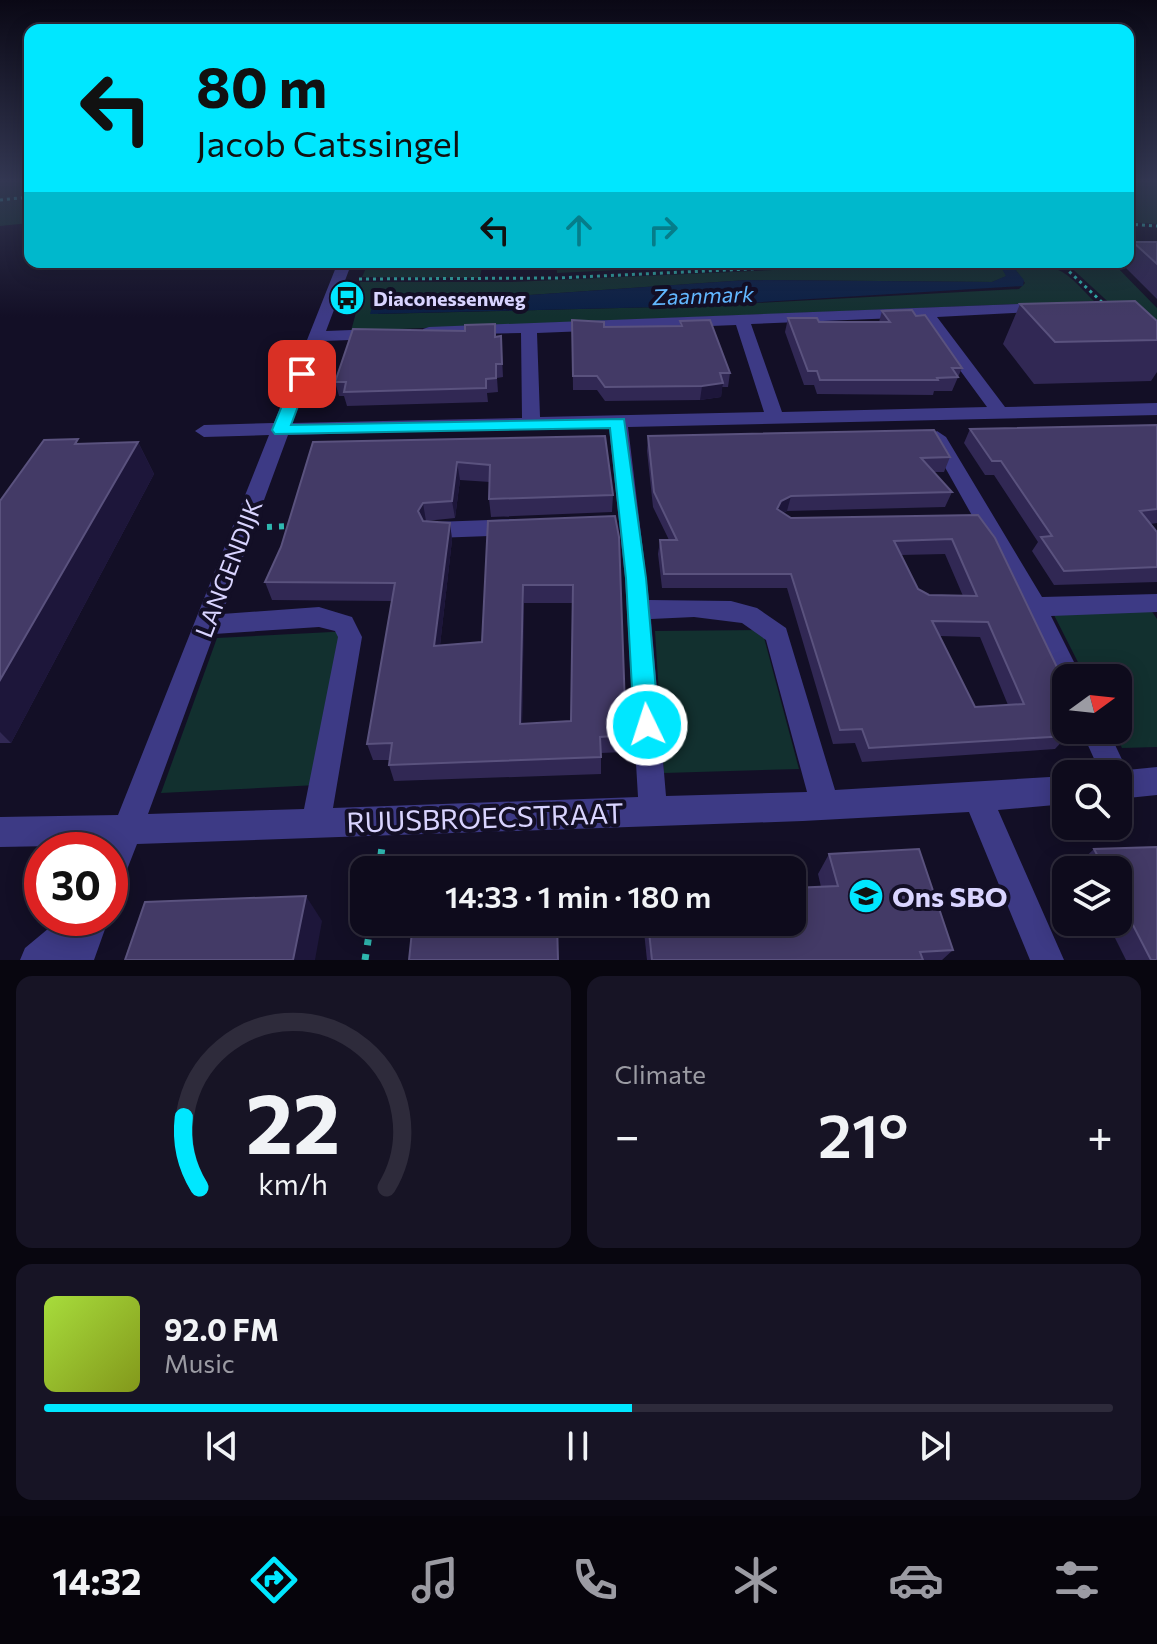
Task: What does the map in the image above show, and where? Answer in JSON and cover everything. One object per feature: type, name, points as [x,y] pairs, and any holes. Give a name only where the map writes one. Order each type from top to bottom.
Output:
[{"type":"street","name":"LANGENDIJK","points":[[127,831],[317,336],[348,271]]},
{"type":"street","points":[[317,336],[1067,308]]},
{"type":"street","points":[[926,313],[1000,413]]},
{"type":"street","points":[[742,320],[775,419]]},
{"type":"street","points":[[529,329],[531,424]]},
{"type":"street","points":[[204,431],[1157,409]]},
{"type":"street","points":[[924,415],[1035,607],[1062,664]]},
{"type":"street","name":"RUUSBROECSTRAAT","points":[[618,422],[638,610],[653,811]]},
{"type":"street","points":[[953,517],[983,516]]},
{"type":"street","points":[[600,523],[630,522]]},
{"type":"street","points":[[435,530],[540,526]]},
{"type":"street","points":[[1035,607],[1157,603]]},
{"type":"street","points":[[638,610],[737,610],[766,621],[777,635],[825,804]]},
{"type":"street","name":"RUUSBROECSTRAAT","points":[[206,625],[319,617],[344,624],[350,637],[316,824]]},
{"type":"street","points":[[1132,781],[1157,781]]},
{"type":"street","name":"RUUSBROECSTRAAT","points":[[0,832],[127,831],[653,811],[978,798],[1052,791]]},
{"type":"street","points":[[978,798],[1047,960]]},
{"type":"street","points":[[37,960],[65,936]]},
{"type":"street","points":[[77,960],[86,936]]},
{"type":"path","points":[[348,271],[557,278],[770,268]]},
{"type":"path","points":[[1065,268],[1114,313]]},
{"type":"path","points":[[243,527],[304,526]]},
{"type":"path","points":[[365,960],[369,936]]},
{"type":"green space","points":[[366,268],[482,268],[480,278],[362,277]]},
{"type":"green space","points":[[557,268],[660,268],[557,273]]},
{"type":"green space","points":[[1002,268],[1007,276],[992,282],[747,280],[488,298],[376,297],[378,314],[699,306],[1019,289],[1025,283],[1014,268],[1051,268],[1074,281],[1094,301],[351,331],[361,294],[360,282],[512,282],[773,270]]},
{"type":"green space","points":[[1071,268],[1118,268],[1157,308],[1157,347]]},
{"type":"green space","points":[[1151,610],[1157,619],[1157,747],[1122,748],[1120,744],[1132,744],[1132,664],[1079,664],[1054,615]]},
{"type":"green space","points":[[762,630],[799,769],[664,773],[655,631]]},
{"type":"green space","points":[[351,631],[317,785],[161,793],[217,638]]},
{"type":"water","name":"Zaanmark","points":[[1001,268],[1014,268],[1024,280],[1023,286],[699,306],[370,314],[375,297],[488,298],[747,280],[992,282],[1006,276]]},
{"type":"building","points":[[1134,242],[1157,242],[1157,264],[1134,243]]},
{"type":"building","points":[[1135,301],[1157,321],[1157,340],[1055,342],[1020,304]]},
{"type":"building","points":[[912,310],[916,316],[925,315],[962,368],[952,368],[958,377],[938,380],[820,380],[817,371],[808,371],[788,318],[817,318],[819,322],[890,322],[882,311]]},
{"type":"building","points":[[572,320],[604,322],[604,327],[682,326],[680,321],[710,320],[730,373],[720,373],[723,383],[702,386],[605,387],[597,376],[573,376]]},
{"type":"building","points":[[495,324],[495,337],[501,336],[502,364],[496,364],[496,378],[486,379],[486,388],[344,392],[346,382],[335,382],[353,329],[465,331],[465,325]]},
{"type":"building","points":[[1157,425],[1157,509],[1140,511],[1157,532],[1157,567],[1064,571],[1041,537],[1052,536],[1001,461],[992,461],[970,429]]},
{"type":"building","points":[[934,430],[950,457],[921,458],[952,492],[791,496],[781,501],[777,509],[791,518],[978,515],[995,538],[1055,664],[1052,664],[1052,737],[869,748],[862,729],[840,730],[791,574],[664,574],[660,540],[677,540],[654,492],[648,436]],"holes":[[[952,539],[977,596],[929,595],[918,589],[894,541]],[[932,621],[988,622],[1024,704],[975,707]]]},
{"type":"building","points":[[605,436],[613,495],[489,499],[490,465],[457,462],[452,501],[423,503],[418,511],[423,521],[450,523],[434,646],[482,642],[488,521],[615,516],[619,537],[626,735],[600,737],[601,757],[389,765],[392,743],[367,744],[395,583],[265,582],[281,547],[313,442]],"holes":[[[523,585],[573,585],[571,721],[520,724]]]},
{"type":"building","points":[[78,439],[75,444],[138,442],[0,680],[0,501],[44,440]]},
{"type":"building","points":[[1157,847],[1157,960],[1151,960],[1132,923],[1132,856],[1098,856],[1094,849]]},
{"type":"building","points":[[919,849],[953,950],[920,952],[923,960],[652,960],[649,936],[806,936],[806,887],[838,886],[829,854]]},
{"type":"building","points":[[306,896],[293,960],[125,960],[145,902]]},
{"type":"building","points":[[412,936],[557,936],[558,960],[409,960]]},
{"type":"place","name":"Diaconessenweg","points":[[347,298]]},
{"type":"place","name":"Ons SBO","points":[[866,896]]},
{"type":"route","points":[[302,374],[281,430],[618,422],[636,578],[647,725]]}]
